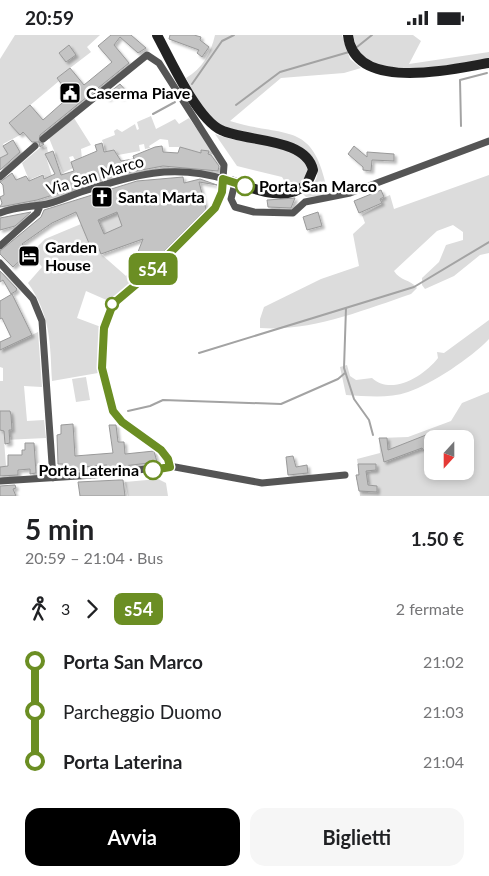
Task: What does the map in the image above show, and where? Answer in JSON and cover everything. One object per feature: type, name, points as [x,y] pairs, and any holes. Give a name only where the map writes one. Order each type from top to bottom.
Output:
[{"type":"street","points":[[157,35],[199,109],[210,123],[226,133],[295,149],[307,158],[312,167],[312,176],[307,184],[291,192],[268,193],[229,181]]},
{"type":"street","points":[[348,35],[351,47],[360,59],[384,70],[430,72],[489,63]]},
{"type":"street","points":[[43,139],[142,57],[149,55],[157,60],[224,161],[231,199],[235,207],[254,212],[292,213],[305,202],[350,193],[489,141]]},
{"type":"street","points":[[0,177],[35,146]]},
{"type":"street","name":"Via San Marco","points":[[0,213],[30,205],[40,205],[112,182],[154,172],[183,171],[229,181]]},
{"type":"street","points":[[172,467],[161,450],[122,422],[113,411],[102,368],[104,328],[113,304],[152,271],[215,208],[229,181]]},
{"type":"street","points":[[0,246],[37,213],[40,205]]},
{"type":"street","points":[[0,263],[32,297],[42,321],[53,476]]},
{"type":"street","points":[[0,481],[172,467],[262,483],[345,475]]},
{"type":"shaded area","points":[[15,35],[100,35],[87,47],[91,52],[57,78],[59,81],[9,123],[20,135],[3,144],[8,154],[0,158],[0,59]]},
{"type":"shaded area","points":[[215,35],[342,35],[350,59],[361,68],[344,73],[281,78],[230,121],[283,132],[296,136],[306,143],[315,154],[322,171],[328,195],[306,197],[302,193],[314,183],[317,177],[317,169],[312,157],[303,149],[276,138],[219,125],[204,111],[186,78],[197,70],[205,60]]},
{"type":"shaded area","points":[[353,35],[413,35],[421,41],[409,64],[489,52],[489,59],[422,68],[387,66],[372,61],[360,53]]},
{"type":"shaded area","points":[[151,116],[156,129],[175,119],[179,124],[189,118],[216,156],[202,150],[201,153],[180,147],[169,147],[168,140],[160,139],[149,146],[150,148],[145,149],[144,144],[139,145],[140,151],[118,155],[114,150],[107,156],[102,140],[115,135],[114,131],[117,129],[122,132],[135,124],[137,130],[139,129],[137,122]]},
{"type":"shaded area","points":[[74,118],[91,145],[81,149],[82,159],[75,160],[73,156],[69,157],[73,168],[63,173],[49,138]]},
{"type":"shaded area","points":[[215,134],[280,148],[301,158],[308,170],[303,183],[289,188],[282,177],[237,166]]},
{"type":"shaded area","points":[[42,146],[44,148],[47,147],[48,153],[45,154],[52,176],[45,178],[43,174],[29,180],[22,163]]},
{"type":"shaded area","points":[[489,175],[489,253],[480,255],[454,276],[425,289],[422,285],[422,278],[439,262],[446,245],[463,240],[463,232],[453,225],[437,231],[394,271],[399,277],[417,288],[411,294],[337,319],[298,327],[260,328],[260,319],[264,307],[321,279],[359,266],[353,234],[365,223],[362,215],[382,204],[381,199],[390,195],[394,209]]},
{"type":"shaded area","points":[[117,212],[124,229],[108,232],[105,237],[98,220]]},
{"type":"shaded area","points":[[81,224],[91,248],[97,244],[101,254],[126,276],[132,268],[145,273],[111,302],[86,291],[77,318],[101,327],[98,373],[52,381],[48,330],[36,295],[28,283],[42,267],[31,253],[45,239]]},
{"type":"shaded area","points":[[489,320],[489,339],[462,362],[428,383],[393,396],[346,395],[340,367],[347,365],[350,376],[356,380],[372,378],[380,383],[389,385],[407,382],[432,365],[438,358],[437,352],[444,353]]},
{"type":"shaded area","points":[[38,332],[42,387],[24,386],[27,421],[44,420],[46,438],[4,440],[6,466],[0,467],[0,381],[3,381],[3,368],[0,367],[0,350]]},
{"type":"shaded area","points":[[86,377],[90,400],[76,402],[72,379]]},
{"type":"shaded area","points":[[489,392],[489,496],[360,496],[359,480],[356,480],[356,475],[359,474],[357,459],[380,453],[379,438],[408,437],[424,431],[424,480],[474,480],[474,430],[427,430],[451,421],[462,403]]},
{"type":"shaded area","points":[[158,479],[166,483],[168,496],[128,496],[125,482]]},
{"type":"building","name":"Caserma Piave","points":[[111,35],[131,35],[146,48],[138,53],[120,37],[114,45],[129,63],[40,135],[39,142],[32,142],[23,132],[20,135],[9,123],[30,105],[43,120],[70,96],[57,78],[70,68],[84,85],[112,62],[98,46]]},
{"type":"building","points":[[170,35],[194,35],[201,37],[200,40],[209,47],[202,57],[197,53],[199,50],[169,39]]},
{"type":"building","points":[[69,45],[76,55],[66,62],[59,53]]},
{"type":"building","points":[[120,84],[128,93],[121,98],[116,92],[108,99],[105,96]]},
{"type":"building","points":[[13,140],[20,152],[0,170],[0,158],[8,154],[3,146]]},
{"type":"building","points":[[102,143],[104,152],[114,150],[121,161],[134,159],[133,156],[162,146],[163,152],[178,153],[180,147],[201,153],[201,150],[209,151],[208,154],[211,155],[219,166],[218,171],[163,166],[120,174],[37,200],[0,207],[2,203],[0,197],[4,195],[3,185],[0,182],[12,173],[16,180],[26,176],[29,181],[43,175],[44,179],[55,174],[45,154],[53,151],[61,175],[74,171],[71,162],[97,151],[95,145]]},
{"type":"building","points":[[354,146],[367,157],[367,152],[394,154],[394,161],[372,160],[371,171],[363,170],[363,167],[348,154]]},
{"type":"building","points":[[183,177],[184,183],[200,179],[217,185],[199,182],[206,209],[150,265],[139,262],[136,257],[143,239],[101,254],[97,244],[91,248],[76,212],[52,223],[22,244],[33,256],[28,260],[25,256],[13,267],[0,254],[0,251],[41,217],[44,210],[137,181]],"holes":[[[117,212],[122,226],[104,234],[98,220]]]},
{"type":"building","points":[[381,190],[384,197],[380,199],[382,203],[359,213],[354,201]]},
{"type":"building","points":[[295,198],[291,208],[268,207],[267,200]]},
{"type":"building","points":[[31,212],[15,226],[0,230],[0,218]]},
{"type":"building","points":[[318,212],[322,226],[307,230],[303,217]]},
{"type":"building","points":[[0,271],[17,289],[16,291],[11,294],[3,280],[0,282]]},
{"type":"building","points":[[12,294],[32,335],[0,350],[0,342],[11,337],[2,318],[0,319],[0,301]]},
{"type":"building","points":[[0,411],[10,411],[12,430],[9,430],[10,443],[5,444],[4,431],[0,430]]},
{"type":"building","points":[[73,424],[75,456],[113,453],[109,425],[116,425],[118,442],[124,442],[125,454],[154,451],[157,462],[107,468],[107,465],[82,467],[82,470],[64,472],[63,464],[58,464],[57,435],[61,434],[61,425]]},
{"type":"building","points":[[424,436],[424,451],[422,448],[384,462],[379,438],[387,438],[388,450]]},
{"type":"building","points":[[25,443],[34,443],[36,473],[30,474],[30,469],[18,470],[18,475],[0,476],[0,467],[8,466],[8,455],[22,455],[22,450],[25,450]]},
{"type":"building","points":[[293,456],[296,467],[307,465],[308,473],[288,475],[286,457]]},
{"type":"building","points":[[358,464],[376,464],[376,470],[366,471],[368,485],[377,486],[377,492],[359,491],[356,475],[359,475]]},
{"type":"building","points":[[123,480],[125,496],[80,496],[78,482]]},
{"type":"building","points":[[15,485],[16,488],[13,489],[16,496],[0,496],[0,486]]},
{"type":"waterway","points":[[192,84],[222,41],[234,35]]},
{"type":"waterway","points":[[357,47],[372,35]]},
{"type":"waterway","points":[[236,105],[280,72],[349,52]]},
{"type":"waterway","points":[[461,126],[460,80],[487,73]]},
{"type":"waterway","points":[[153,114],[175,102]]},
{"type":"waterway","points":[[199,353],[414,287],[489,242]]},
{"type":"waterway","points":[[346,308],[344,368],[354,399],[369,420],[373,435]]},
{"type":"waterway","points":[[128,411],[150,406],[163,400],[281,404],[338,379],[345,373]]},
{"type":"bus line","name":"s54","points":[[153,470],[170,467],[164,452],[120,421],[112,409],[102,368],[104,328],[113,304],[152,271],[215,208],[222,192],[223,179],[245,186]]},
{"type":"place","name":"Caserma Piave","points":[[70,93]]},
{"type":"place","name":"Porta San Marco","points":[[245,186]]},
{"type":"place","name":"Santa Marta","points":[[102,197]]},
{"type":"place","name":"Garden House","points":[[29,256]]},
{"type":"place","name":"Porta Laterina","points":[[153,470]]}]
